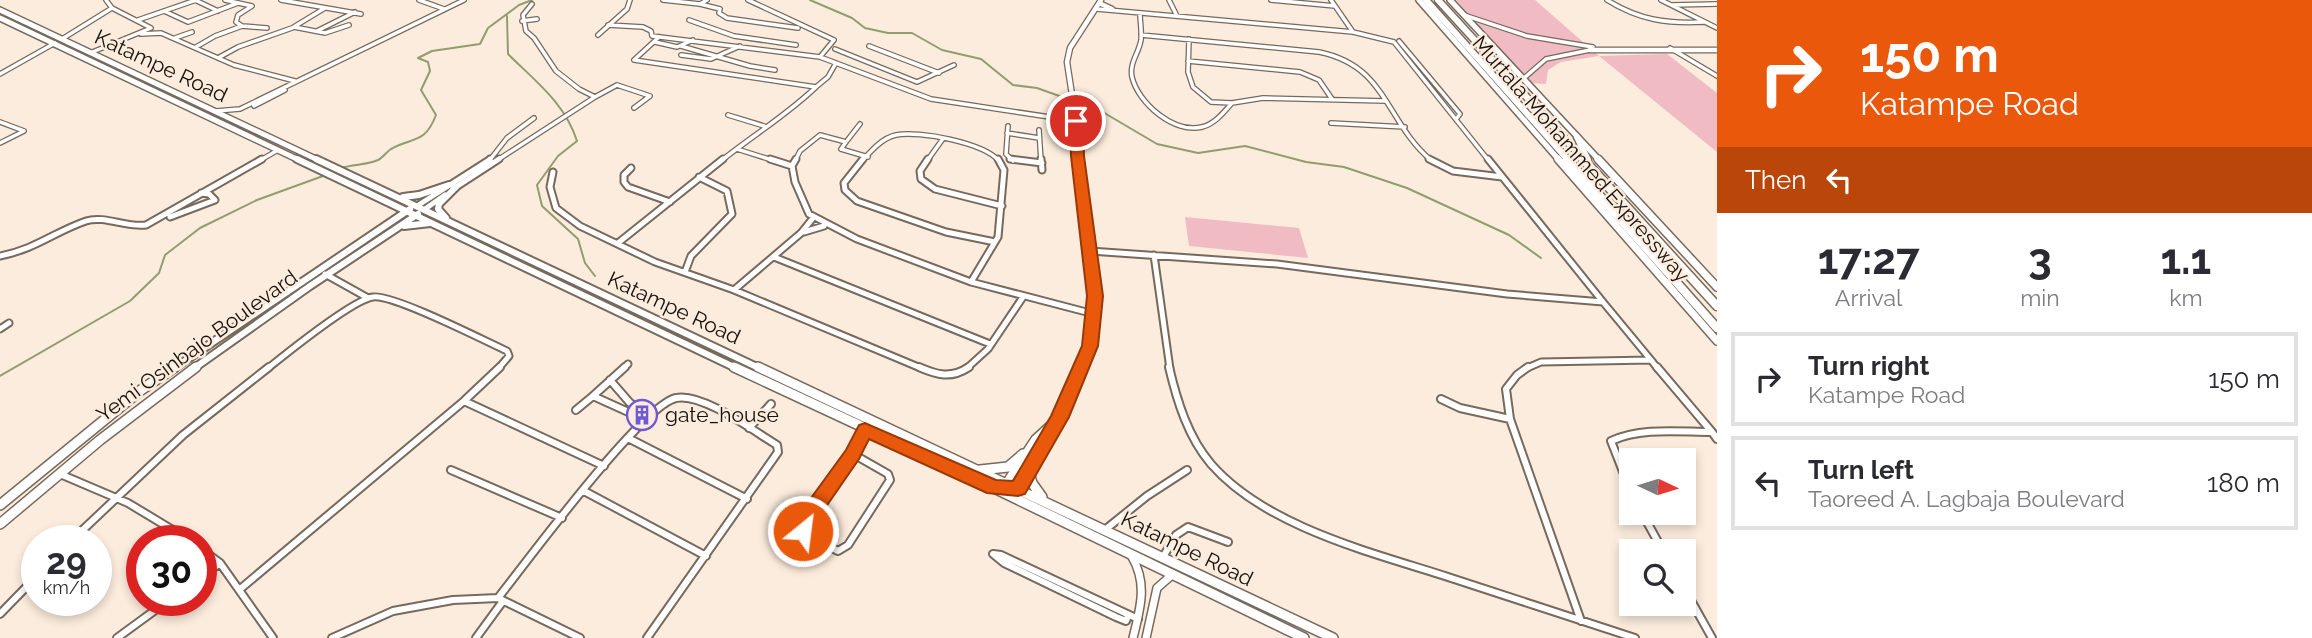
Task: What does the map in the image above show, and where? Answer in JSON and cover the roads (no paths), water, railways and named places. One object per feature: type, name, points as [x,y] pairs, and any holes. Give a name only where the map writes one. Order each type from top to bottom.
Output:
[{"type":"highway","name":"Murtala Mohammed Expressway","points":[[1419,0],[1717,341]]},
{"type":"highway","name":"Murtala Mohammed Expressway","points":[[1426,0],[1717,328]]},
{"type":"highway","name":"Murtala Mohammed Expressway","points":[[1438,0],[1717,306]]},
{"type":"highway","name":"Murtala Mohammed Expressway","points":[[1450,0],[1717,287]]},
{"type":"highway","points":[[1577,136],[1594,171]]},
{"type":"highway","points":[[1622,220],[1634,225],[1642,223]]},
{"type":"highway","points":[[1637,237],[1656,239]]},
{"type":"main road","name":"Katampe Road","points":[[0,16],[90,53],[237,121],[394,200],[407,211],[994,488],[1304,638]]},
{"type":"main road","name":"Katampe Road","points":[[58,41],[278,150],[394,200],[421,208],[1333,638]]},
{"type":"main road","points":[[390,220],[395,211],[394,200],[453,186]]},
{"type":"main road","points":[[449,221],[438,209],[453,186]]},
{"type":"main road","name":"Yemi Osinbajo Boulevard","points":[[0,505],[141,390],[390,220],[407,211],[421,208]]},
{"type":"main road","name":"Yemi Osinbajo Boulevard","points":[[0,524],[58,473],[150,400],[325,274],[416,215],[421,208]]},
{"type":"main road","points":[[384,235],[414,224],[435,224]]},
{"type":"main road","points":[[233,326],[245,330]]},
{"type":"main road","points":[[978,470],[1008,467],[1023,454]]},
{"type":"main road","points":[[1029,472],[1037,492],[1048,502]]},
{"type":"street","points":[[106,0],[112,8],[151,26],[141,34]]},
{"type":"street","points":[[138,20],[196,0],[219,11]]},
{"type":"street","points":[[225,0],[252,6],[237,18],[236,22],[242,26]]},
{"type":"street","points":[[281,0],[361,14]]},
{"type":"street","points":[[419,0],[444,9]]},
{"type":"street","points":[[213,111],[240,109],[464,0]]},
{"type":"street","points":[[598,35],[627,9],[630,0]]},
{"type":"street","points":[[663,0],[720,9],[719,13],[727,18],[803,29]]},
{"type":"street","points":[[700,4],[707,0]]},
{"type":"street","points":[[748,0],[803,29],[834,40],[820,57]]},
{"type":"street","points":[[1169,0],[1175,8],[1174,15]]},
{"type":"street","points":[[1272,0],[1335,6]]},
{"type":"street","points":[[1331,0],[1352,30]]},
{"type":"street","points":[[1607,0],[1627,14],[1651,22],[1704,22]]},
{"type":"street","points":[[1661,0],[1717,28]]},
{"type":"street","points":[[164,11],[188,22],[238,3]]},
{"type":"street","points":[[532,4],[523,15],[526,31],[538,40],[540,47],[565,79],[579,91],[595,97]]},
{"type":"street","points":[[1668,5],[1717,4]]},
{"type":"street","points":[[1098,6],[1111,10],[1174,15]]},
{"type":"street","points":[[1098,6],[1111,10],[1352,30],[1377,36],[1400,46],[1603,302],[1717,439]]},
{"type":"street","points":[[994,488],[1011,487],[1029,472],[1060,417],[1090,346],[1095,296],[1067,62],[1070,48],[1098,6]]},
{"type":"street","points":[[0,74],[112,8]]},
{"type":"street","points":[[218,58],[238,47],[294,27],[325,8]]},
{"type":"street","points":[[315,32],[355,12]]},
{"type":"street","points":[[1140,13],[1141,43],[1131,64],[1132,76],[1136,90],[1157,112],[1184,128],[1201,127],[1217,119],[1232,103]]},
{"type":"street","points":[[1464,15],[1527,36],[1592,49],[1717,48]]},
{"type":"street","points":[[522,21],[537,19]]},
{"type":"street","points":[[689,20],[723,32],[796,46]]},
{"type":"street","points":[[294,27],[327,33],[349,25]]},
{"type":"street","points":[[608,25],[643,27],[651,31],[652,36],[820,57],[931,99],[1076,121]]},
{"type":"street","points":[[196,47],[210,38],[242,26],[267,28]]},
{"type":"street","points":[[175,38],[192,32]]},
{"type":"street","points":[[713,42],[723,32]]},
{"type":"street","points":[[90,53],[141,34],[161,33],[218,58],[295,81]]},
{"type":"street","points":[[1141,35],[1320,51],[1347,58],[1367,73],[1425,156],[1438,166],[1458,173],[1503,177]]},
{"type":"street","points":[[659,37],[639,52],[634,60],[816,87]]},
{"type":"street","points":[[1189,39],[1188,72],[1193,88],[1211,102],[1232,103],[1263,98],[1387,101]]},
{"type":"street","points":[[655,42],[673,47],[693,40]]},
{"type":"street","points":[[681,46],[775,71]]},
{"type":"street","points":[[681,55],[705,59],[722,57],[740,46]]},
{"type":"street","points":[[869,46],[939,73]]},
{"type":"street","points":[[835,49],[894,74],[921,82],[954,65]]},
{"type":"street","points":[[1523,79],[1546,60],[1592,49]]},
{"type":"street","points":[[1673,50],[1717,76]]},
{"type":"street","points":[[694,57],[702,51]]},
{"type":"street","points":[[718,72],[722,57]]},
{"type":"street","points":[[1188,61],[1300,72],[1319,80],[1332,99]]},
{"type":"street","points":[[618,243],[764,126],[795,107],[828,76],[836,63]]},
{"type":"street","points":[[881,81],[894,74]]},
{"type":"street","points":[[237,121],[242,112],[283,91],[295,81]]},
{"type":"street","points":[[421,208],[489,162],[617,85],[649,95],[634,108]]},
{"type":"street","points":[[728,115],[764,126]]},
{"type":"street","points":[[489,162],[507,138],[534,118]]},
{"type":"street","points":[[0,122],[24,131],[0,143]]},
{"type":"street","points":[[1331,123],[1405,127]]},
{"type":"street","points":[[860,124],[841,149],[867,157]]},
{"type":"street","points":[[1008,126],[1003,149],[1007,157],[1015,162],[1042,163]]},
{"type":"street","points":[[1039,130],[1042,170]]},
{"type":"street","points":[[1007,133],[1039,138]]},
{"type":"street","points":[[846,142],[820,135],[800,151],[792,166],[801,200],[813,218],[971,282],[1094,314]]},
{"type":"street","points":[[971,282],[995,242],[1002,206],[1004,170],[992,154],[942,140],[894,135],[883,141],[844,183],[845,190],[857,201],[946,232],[995,242]]},
{"type":"street","points":[[942,140],[920,171],[921,179],[934,189],[1002,206]]},
{"type":"street","points":[[737,149],[792,166]]},
{"type":"street","points":[[0,256],[24,251],[88,220],[99,219],[124,227],[146,225],[278,150]]},
{"type":"street","points":[[999,161],[1007,157]]},
{"type":"street","points":[[631,168],[624,175],[624,182],[628,187],[670,202]]},
{"type":"street","points":[[553,172],[550,187],[556,208],[580,226],[655,262],[734,290],[921,369],[947,377],[965,371],[979,359],[1023,297]]},
{"type":"street","points":[[685,272],[685,262],[689,257],[721,229],[732,214],[727,191],[699,177]]},
{"type":"street","points":[[421,208],[453,186]]},
{"type":"street","points":[[170,217],[215,200],[209,194],[201,193]]},
{"type":"street","points":[[734,290],[801,233],[813,218]]},
{"type":"street","points":[[801,233],[826,225]]},
{"type":"street","points":[[1089,251],[1340,271],[1507,294],[1603,302]]},
{"type":"street","points":[[1154,255],[1169,361],[1187,422],[1199,448],[1236,485],[1298,523],[1341,542],[1635,638]]},
{"type":"street","points":[[774,257],[990,344]]},
{"type":"street","points":[[239,590],[464,401],[509,356],[507,351],[398,300],[368,298],[325,274]]},
{"type":"street","points":[[87,525],[199,420],[293,349],[368,298]]},
{"type":"street","points":[[0,329],[9,323]]},
{"type":"street","points":[[1581,621],[1510,419],[1506,389],[1516,374],[1541,362],[1651,360]]},
{"type":"street","points":[[576,410],[628,364]]},
{"type":"street","points":[[610,380],[630,403],[651,415]]},
{"type":"street","points":[[593,396],[646,420]]},
{"type":"street","points":[[476,638],[500,599],[604,466],[666,401],[680,398],[709,408],[749,428],[779,449],[747,499],[647,638]]},
{"type":"street","points":[[1441,399],[1460,408],[1510,419]]},
{"type":"street","points":[[464,401],[604,466]]},
{"type":"street","points":[[622,410],[630,403]]},
{"type":"street","points":[[749,428],[771,404]]},
{"type":"street","points":[[1016,499],[1011,487],[1023,454],[1043,429],[1060,417]]},
{"type":"street","points":[[853,454],[888,474],[890,480],[848,545],[838,551],[806,535],[802,525],[853,454],[865,429]]},
{"type":"street","points":[[1619,461],[1611,441],[1621,434],[1712,432]]},
{"type":"street","points":[[628,438],[747,499]]},
{"type":"street","points":[[451,470],[562,518]]},
{"type":"street","points":[[1106,529],[1147,496],[1187,470]]},
{"type":"street","points":[[58,473],[115,496],[170,525]]},
{"type":"street","points":[[584,491],[706,556]]},
{"type":"street","points":[[1163,556],[1176,535],[1188,527],[1228,542]]},
{"type":"street","points":[[1039,576],[997,559],[993,554],[1001,555],[1110,610],[1125,621],[1128,616],[1138,619]]},
{"type":"street","points":[[1131,555],[1144,580],[1133,638]]},
{"type":"street","points":[[217,561],[273,638]]},
{"type":"street","points":[[1146,638],[1157,588],[1173,574]]},
{"type":"street","points":[[0,614],[21,592]]},
{"type":"street","points":[[332,638],[393,611],[453,600],[500,599],[580,638]]},
{"type":"street","points":[[1696,609],[1712,638]]},
{"type":"street","points":[[117,638],[147,616]]},
{"type":"waterway","points":[[341,168],[378,160],[391,149],[423,135],[432,124],[436,115],[421,90],[430,71],[428,62],[418,58],[432,51],[480,44],[488,28],[519,5],[532,0]]},
{"type":"waterway","points":[[810,0],[852,18],[865,28],[888,33],[912,33],[942,50],[981,59],[1013,85],[1037,88],[1101,111],[1157,144],[1198,153],[1245,146],[1306,162],[1344,167],[1407,188],[1509,235],[1541,258]]},
{"type":"waterway","points":[[507,16],[508,54],[557,104],[572,127],[577,141],[558,156],[537,185],[542,206],[578,239],[585,263],[595,276]]},
{"type":"waterway","points":[[0,376],[130,301],[159,273],[165,255],[200,228],[257,200],[323,176]]},
{"type":"place","name":"gate_house","points":[[642,415]]}]
